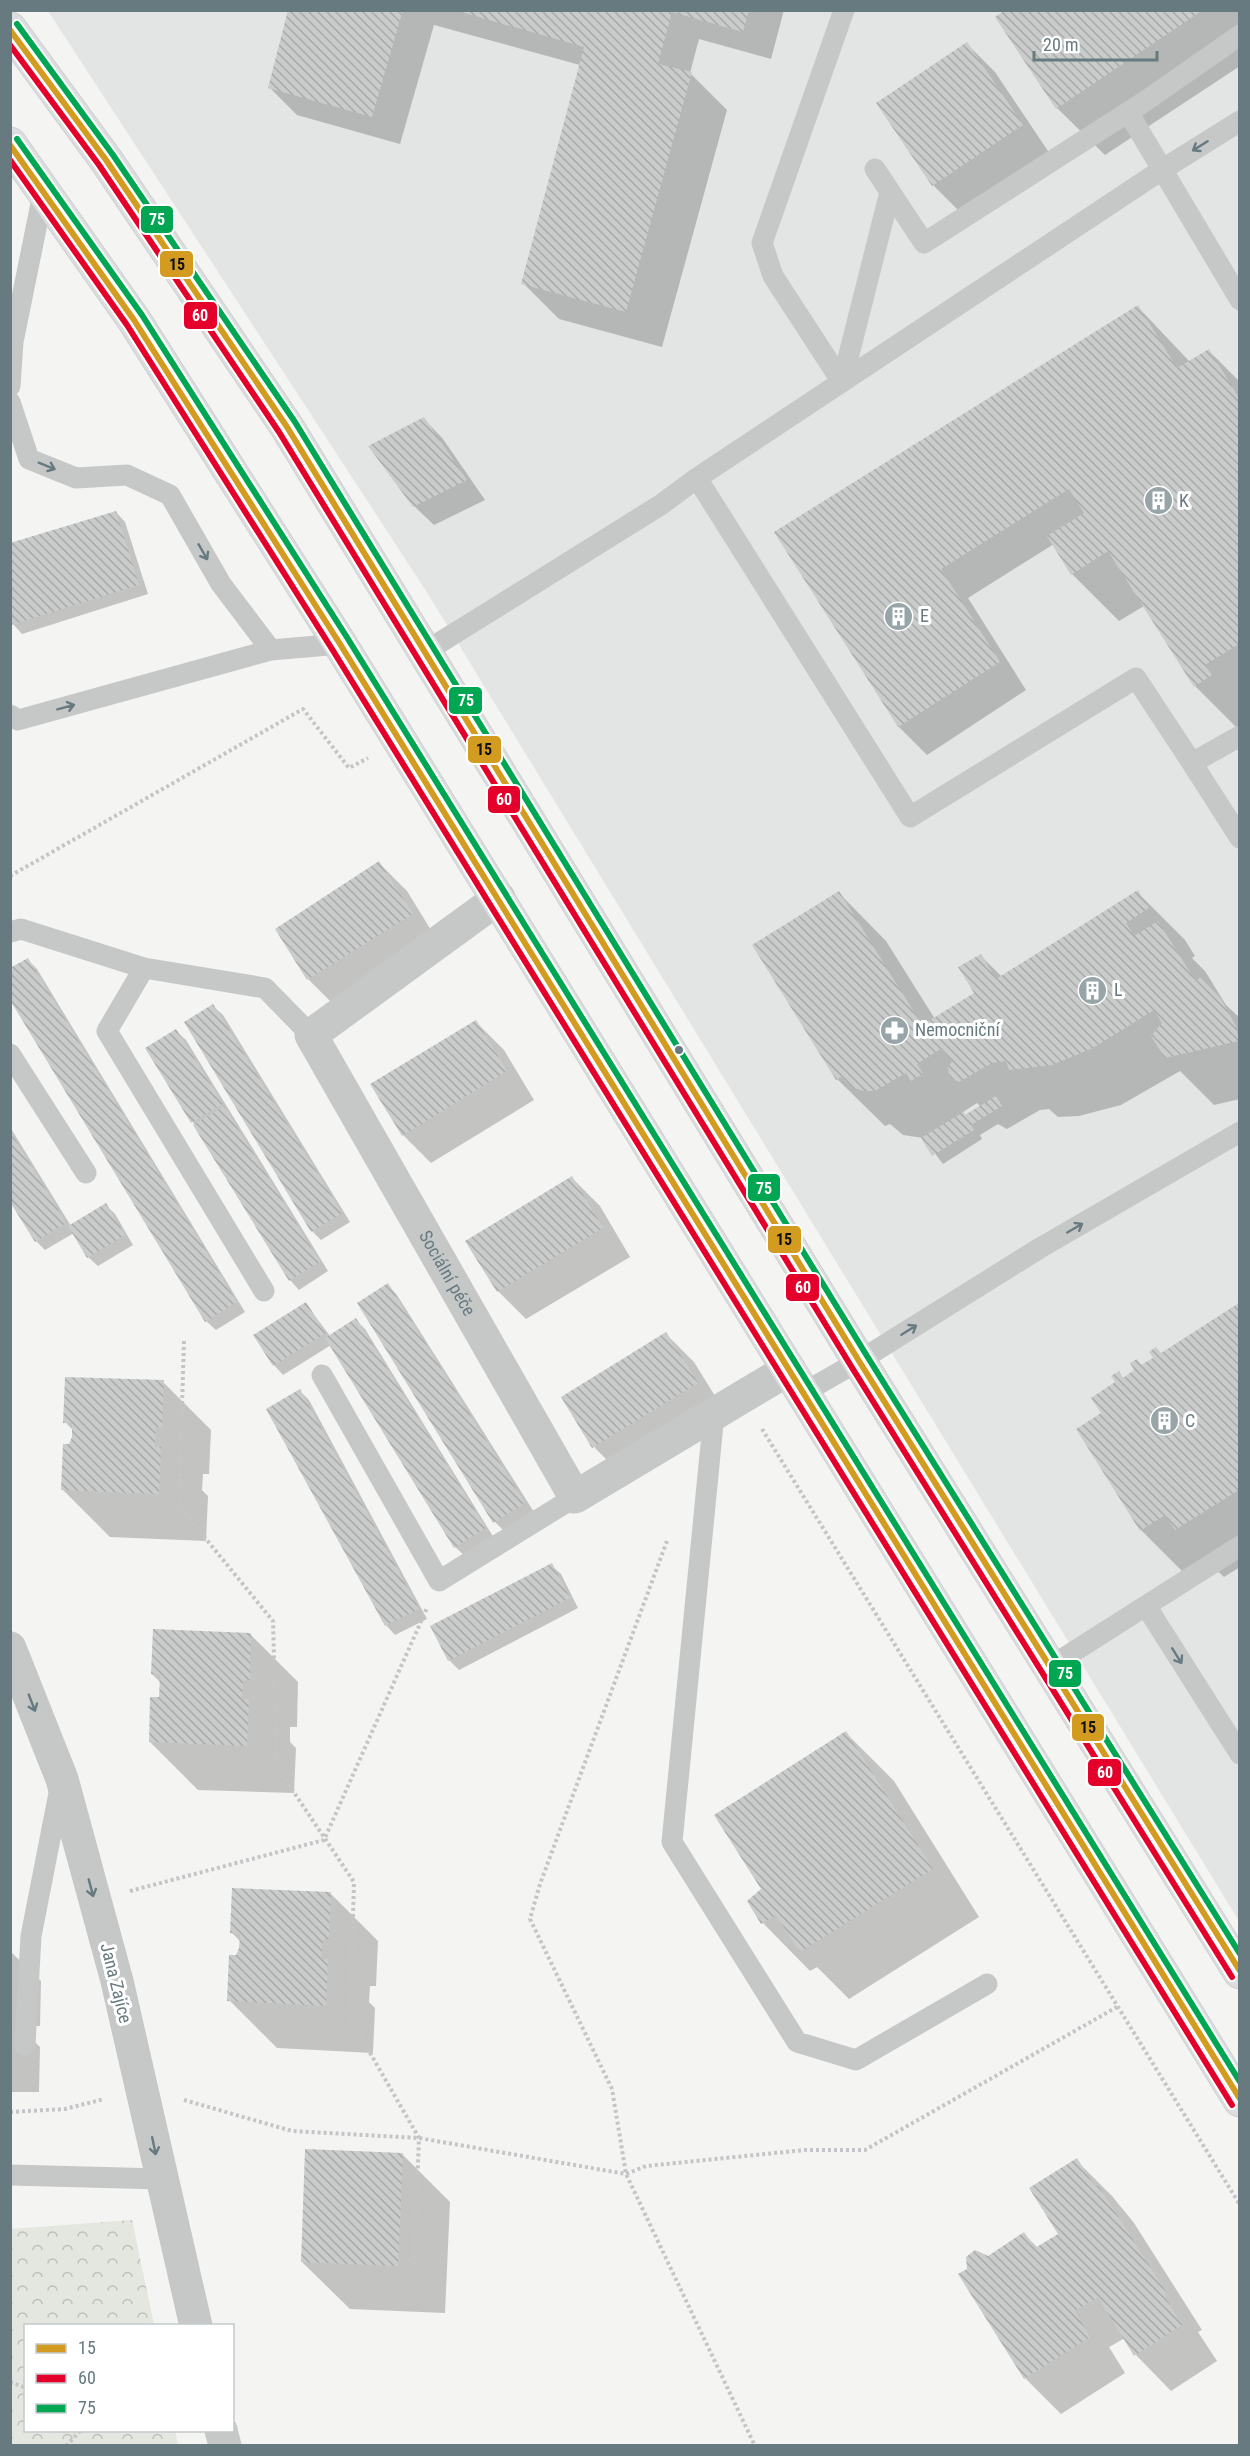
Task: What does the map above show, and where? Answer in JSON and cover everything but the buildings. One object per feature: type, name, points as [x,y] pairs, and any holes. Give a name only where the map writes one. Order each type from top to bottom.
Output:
[{"type":"main road","points":[[10,29],[106,160],[286,427],[859,1361],[1051,1666],[1239,1972]]},
{"type":"main road","points":[[10,144],[44,189],[134,320],[401,741],[1239,2100]]},
{"type":"street","points":[[311,1035],[499,898]]},
{"type":"street","name":"Sociální péče","points":[[311,1035],[575,1497]]},
{"type":"street","points":[[575,1497],[743,1397],[796,1381]]},
{"type":"street","name":"Jana Zajíce","points":[[10,1648],[62,1779],[142,2089],[160,2179],[196,2324]]},
{"type":"lane","points":[[842,382],[773,276],[762,243],[844,10]]},
{"type":"lane","points":[[875,169],[924,243],[1128,112],[1239,35]]},
{"type":"lane","points":[[1128,112],[1160,171],[1239,300]]},
{"type":"lane","points":[[423,653],[662,504],[697,478],[1239,121]]},
{"type":"lane","points":[[10,386],[13,342],[44,189]]},
{"type":"lane","points":[[842,382],[890,192]]},
{"type":"lane","points":[[10,280],[29,257]]},
{"type":"lane","points":[[10,402],[29,459],[76,478],[127,475],[170,495],[221,584],[271,650]]},
{"type":"lane","points":[[697,478],[910,817],[1136,678],[1239,838]]},
{"type":"lane","points":[[10,715],[18,720],[271,650],[340,644]]},
{"type":"lane","points":[[1192,763],[1239,736]]},
{"type":"lane","points":[[10,932],[21,929],[144,968],[265,988],[311,1035]]},
{"type":"lane","points":[[144,968],[107,1031],[264,1290]]},
{"type":"lane","points":[[10,1054],[86,1173]]},
{"type":"lane","points":[[796,1381],[859,1361],[1040,1248],[1239,1132]]},
{"type":"lane","points":[[322,1375],[439,1581],[575,1497]]},
{"type":"lane","points":[[714,1414],[672,1842],[797,2042],[856,2060],[987,1984]]},
{"type":"lane","points":[[1051,1666],[1239,1546]]},
{"type":"lane","points":[[1146,1606],[1239,1754]]},
{"type":"lane","points":[[25,2045],[31,1936],[62,1779]]},
{"type":"lane","points":[[10,2175],[160,2179]]},
{"type":"path","points":[[10,876],[303,709],[349,768],[401,741]]},
{"type":"path","points":[[184,1341],[179,1506],[273,1621],[277,1767],[354,1882],[350,2018],[419,2138],[414,2264]]},
{"type":"path","points":[[743,1397],[1239,2205]]},
{"type":"path","points":[[669,1537],[540,1884],[530,1919],[612,2089],[626,2174],[755,2445]]},
{"type":"path","points":[[324,1840],[439,1581]]},
{"type":"path","points":[[94,1900],[324,1840]]},
{"type":"path","points":[[142,2089],[292,2131],[419,2138],[626,2174],[646,2166],[793,2151],[865,2150],[1117,2007]]},
{"type":"path","points":[[10,2112],[65,2109]]},
{"type":"path","points":[[66,2445],[79,2432]]},
{"type":"shaded area","points":[[48,11],[1239,11],[1239,1921],[428,594]]},
{"type":"green space","points":[[132,2220],[154,2324],[24,2324],[24,2432],[175,2432],[178,2445],[11,2445],[11,2229]]},
{"type":"transit line","name":"75","points":[[17,24],[113,155],[295,422],[867,1356],[1240,1954]]},
{"type":"transit line","name":"15","points":[[10,30],[106,160],[287,427],[859,1361],[1240,1971]]},
{"type":"transit line","name":"60","points":[[10,45],[99,165],[279,432],[851,1366],[1232,1977]]},
{"type":"transit line","name":"75","points":[[17,139],[142,315],[348,639],[1240,2082]]},
{"type":"transit line","name":"15","points":[[10,145],[134,320],[340,644],[1240,2099]]},
{"type":"transit line","name":"60","points":[[10,160],[127,325],[332,649],[1232,2105]]},
{"type":"place","name":"K","points":[[1158,501]]},
{"type":"place","name":"E","points":[[899,616]]},
{"type":"place","name":"L","points":[[1093,990]]},
{"type":"place","name":"Nemocniční","points":[[894,1030]]},
{"type":"place","name":"C","points":[[1164,1421]]}]
